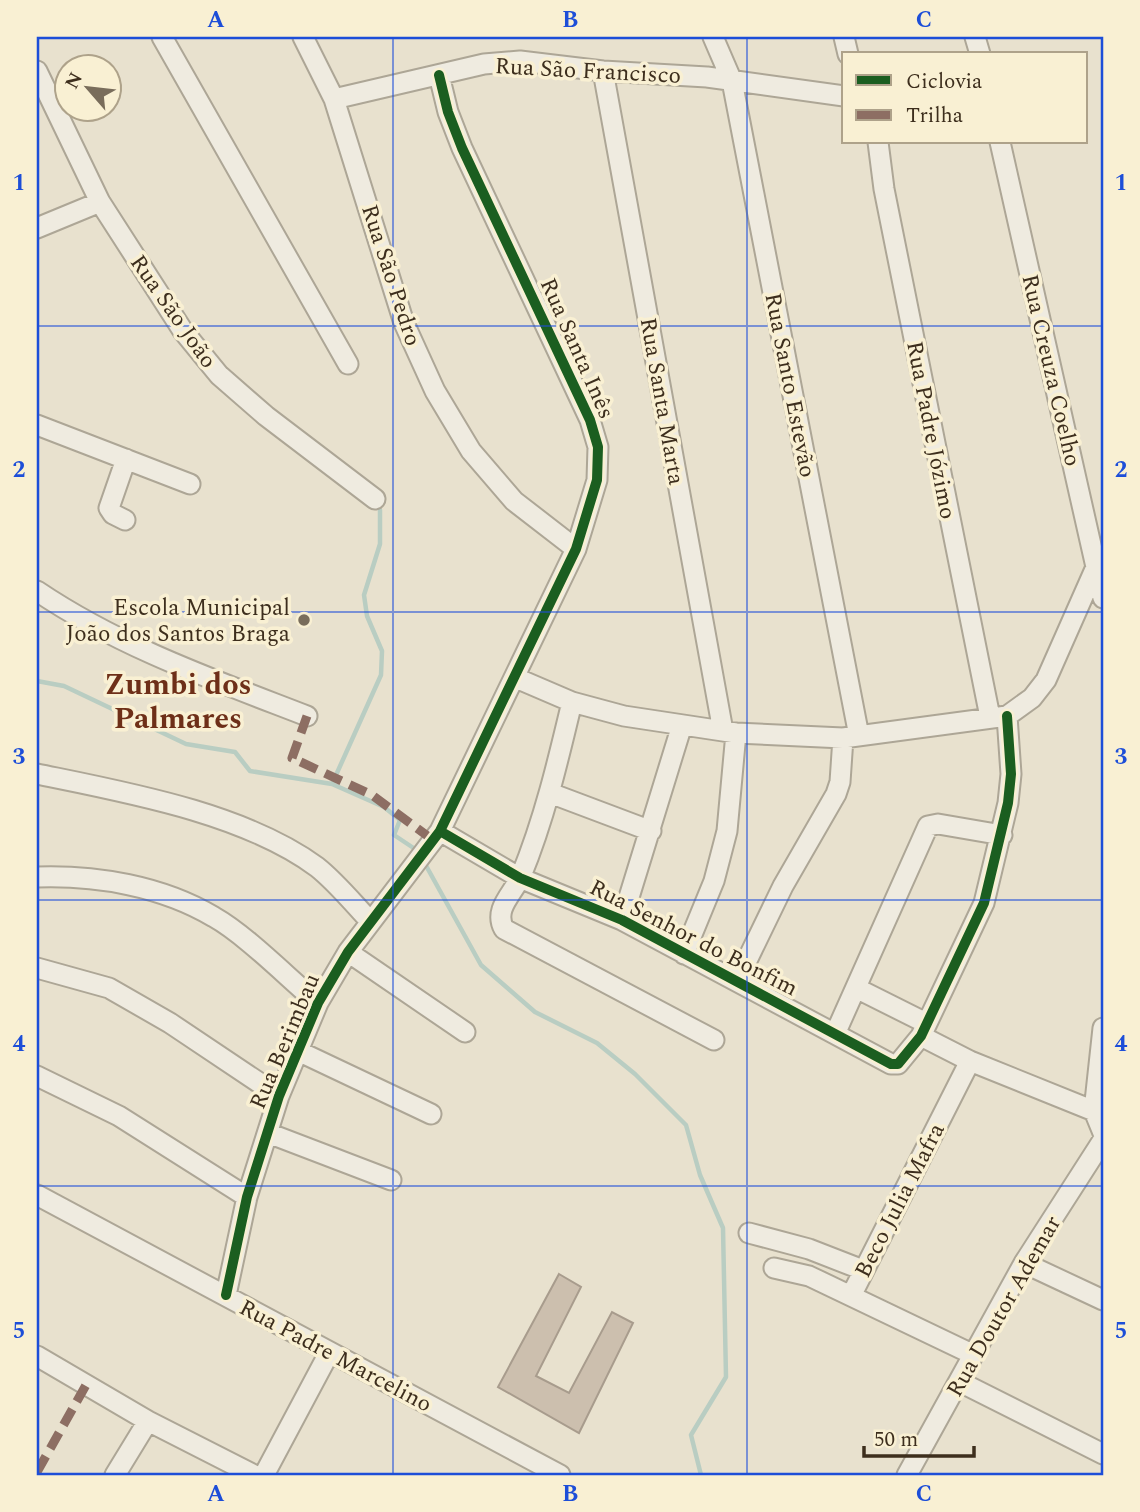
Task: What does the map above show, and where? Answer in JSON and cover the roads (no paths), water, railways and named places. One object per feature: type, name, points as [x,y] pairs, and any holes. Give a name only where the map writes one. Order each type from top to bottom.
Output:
[{"type":"street","points":[[162,37],[348,364]]},
{"type":"street","name":"Rua São Pedro","points":[[303,37],[334,99],[404,323],[435,391],[471,450],[513,501],[576,549]]},
{"type":"street","name":"Rua Santo Estevão","points":[[713,37],[732,81],[851,737],[836,794],[783,886],[737,981]]},
{"type":"street","name":"Rua São Francisco","points":[[334,99],[484,64],[520,61],[603,71],[668,74],[842,96]]},
{"type":"street","name":"Rua São João","points":[[37,71],[100,202],[183,331],[219,376],[266,416],[375,499]]},
{"type":"street","name":"Rua Santa Marta","points":[[603,71],[729,732],[727,831],[714,881],[684,954]]},
{"type":"street","name":"Rua Santa Inês","points":[[439,75],[448,112],[463,148],[590,420],[598,447],[597,480],[576,549],[440,831]]},
{"type":"street","name":"Rua Padre Józimo","points":[[878,144],[884,189],[1011,775],[1002,835],[984,903],[924,1030],[902,1062],[891,1064]]},
{"type":"street","name":"Rua Creuza Coelho","points":[[1000,144],[1103,598]]},
{"type":"street","points":[[37,228],[100,202]]},
{"type":"street","points":[[37,425],[190,484]]},
{"type":"street","points":[[125,520],[113,514],[109,508],[126,459]]},
{"type":"street","points":[[516,678],[572,702],[624,716],[729,732],[851,737],[999,716],[1032,698],[1046,680],[1096,568]]},
{"type":"street","points":[[37,591],[72,615],[160,659],[307,716]]},
{"type":"street","points":[[572,702],[550,793],[520,878],[500,911],[499,918],[504,929],[714,1040]]},
{"type":"street","points":[[622,920],[682,725]]},
{"type":"street","points":[[37,775],[134,794],[202,814],[274,841],[318,868],[370,921]]},
{"type":"street","points":[[550,793],[651,831]]},
{"type":"street","points":[[835,1034],[928,826],[938,824],[1002,835]]},
{"type":"street","name":"Rua Senhor do Bonfim","points":[[440,831],[520,878],[622,920],[891,1064]]},
{"type":"street","name":"Rua Berimbau","points":[[226,1296],[247,1197],[279,1096],[318,1003],[348,952],[440,831]]},
{"type":"street","points":[[37,877],[74,876],[118,883],[164,895],[215,917],[318,1003]]},
{"type":"street","points":[[348,952],[465,1032]]},
{"type":"street","points":[[37,968],[109,988],[170,1023],[279,1096]]},
{"type":"street","points":[[856,988],[970,1061],[1094,1111]]},
{"type":"street","points":[[1103,1027],[1094,1111],[1103,1133]]},
{"type":"street","points":[[299,1051],[430,1114]]},
{"type":"street","name":"Beco Julia Mafra","points":[[970,1061],[852,1294],[972,1354]]},
{"type":"street","points":[[37,1076],[119,1116],[247,1197]]},
{"type":"street","points":[[268,1133],[391,1180]]},
{"type":"street","name":"Rua Doutor Ademar","points":[[907,1475],[1024,1263],[1103,1140]]},
{"type":"street","name":"Rua Padre Marcelino","points":[[37,1195],[560,1475]]},
{"type":"street","points":[[749,1233],[809,1250],[863,1270]]},
{"type":"street","points":[[1024,1263],[1103,1300]]},
{"type":"street","points":[[774,1268],[809,1276],[852,1294]]},
{"type":"street","points":[[264,1475],[329,1353]]},
{"type":"street","points":[[37,1356],[148,1421],[254,1475]]},
{"type":"street","points":[[960,1382],[1103,1454]]},
{"type":"street","points":[[115,1475],[148,1421]]},
{"type":"waterway","points":[[332,784],[381,675],[382,651],[367,616],[364,595],[380,544],[380,510]]},
{"type":"waterway","points":[[37,681],[64,686],[186,744],[235,752],[250,771],[332,784],[384,807],[400,820],[394,835],[418,851]]},
{"type":"waterway","points":[[424,862],[481,965],[535,1012],[597,1043],[635,1074],[686,1125],[700,1175],[723,1228],[726,1377],[691,1435],[701,1475]]},
{"type":"place","name":"Escola Municipal João dos Santos Braga","points":[[304,620]]},
{"type":"district","name":"Zumbi dos Palmares","points":[[178,701]]}]
